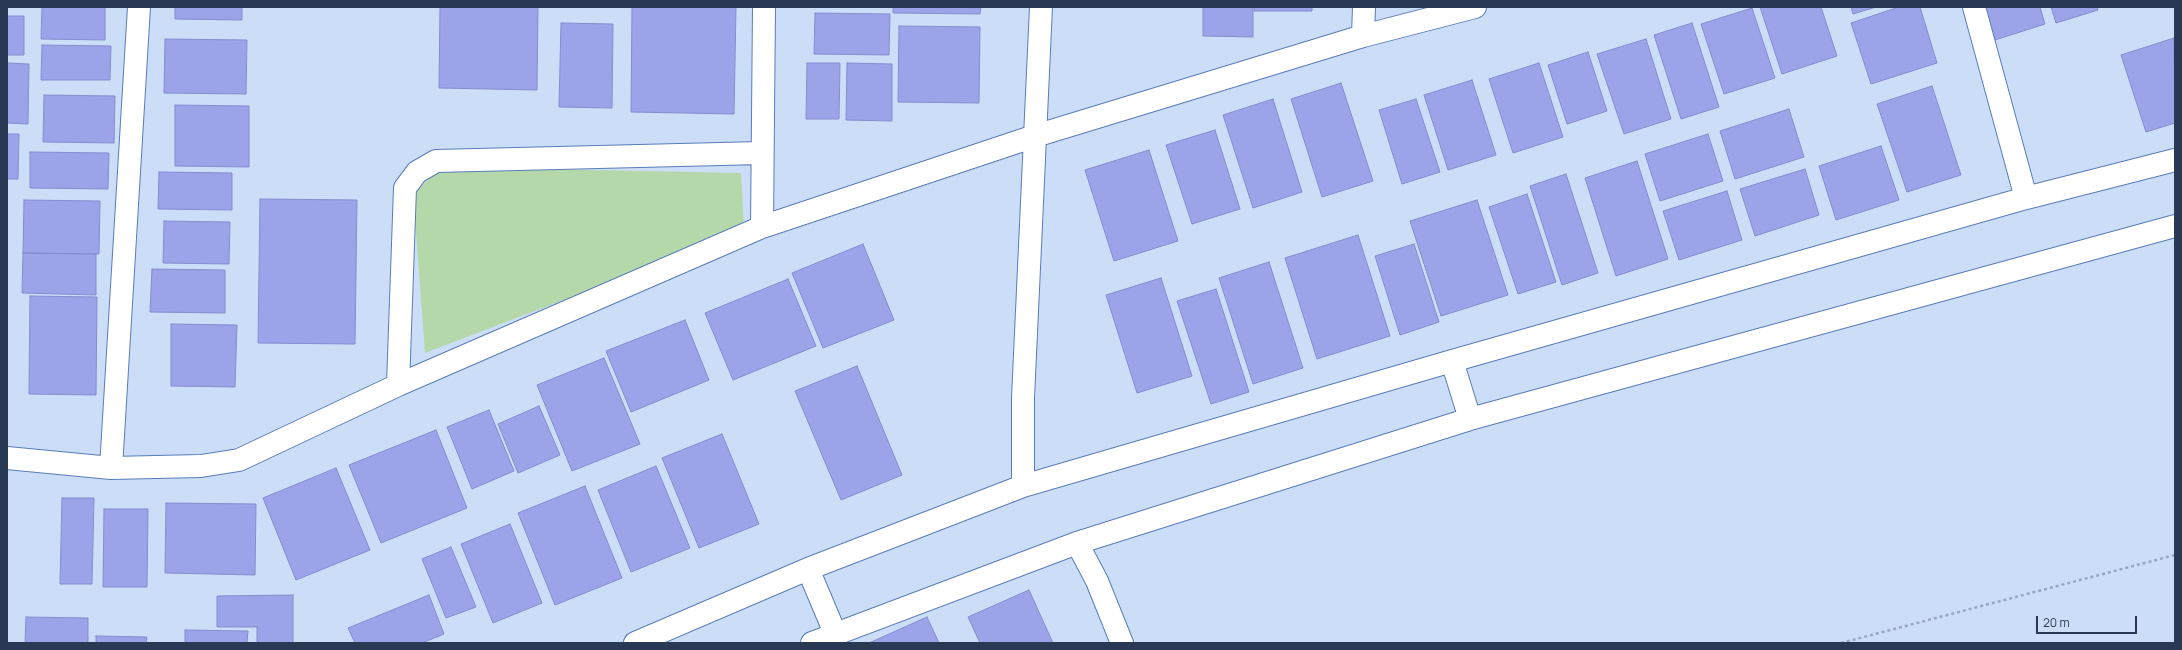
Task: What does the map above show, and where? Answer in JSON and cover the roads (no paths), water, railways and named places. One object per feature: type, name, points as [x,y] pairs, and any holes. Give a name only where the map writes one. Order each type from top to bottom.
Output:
[{"type":"street","points":[[111,468],[139,7]]},
{"type":"street","points":[[762,227],[761,153],[764,7]]},
{"type":"street","points":[[1024,486],[1024,398],[1041,7]]},
{"type":"street","points":[[1363,36],[1364,7]]},
{"type":"street","points":[[7,458],[111,468],[201,466],[239,460],[398,385],[762,227],[1035,136],[1363,36],[1475,7]]},
{"type":"street","points":[[1974,7],[2026,198]]},
{"type":"street","points":[[398,385],[405,188],[416,172],[436,161],[761,153]]},
{"type":"street","points":[[635,643],[808,569],[1024,486],[1452,361],[2026,198],[2175,160]]},
{"type":"street","points":[[812,643],[835,633],[1077,543],[1470,419],[2175,226]]},
{"type":"street","points":[[1452,361],[1470,419]]},
{"type":"street","points":[[1077,543],[1097,581],[1122,643]]},
{"type":"street","points":[[808,569],[835,633]]}]
